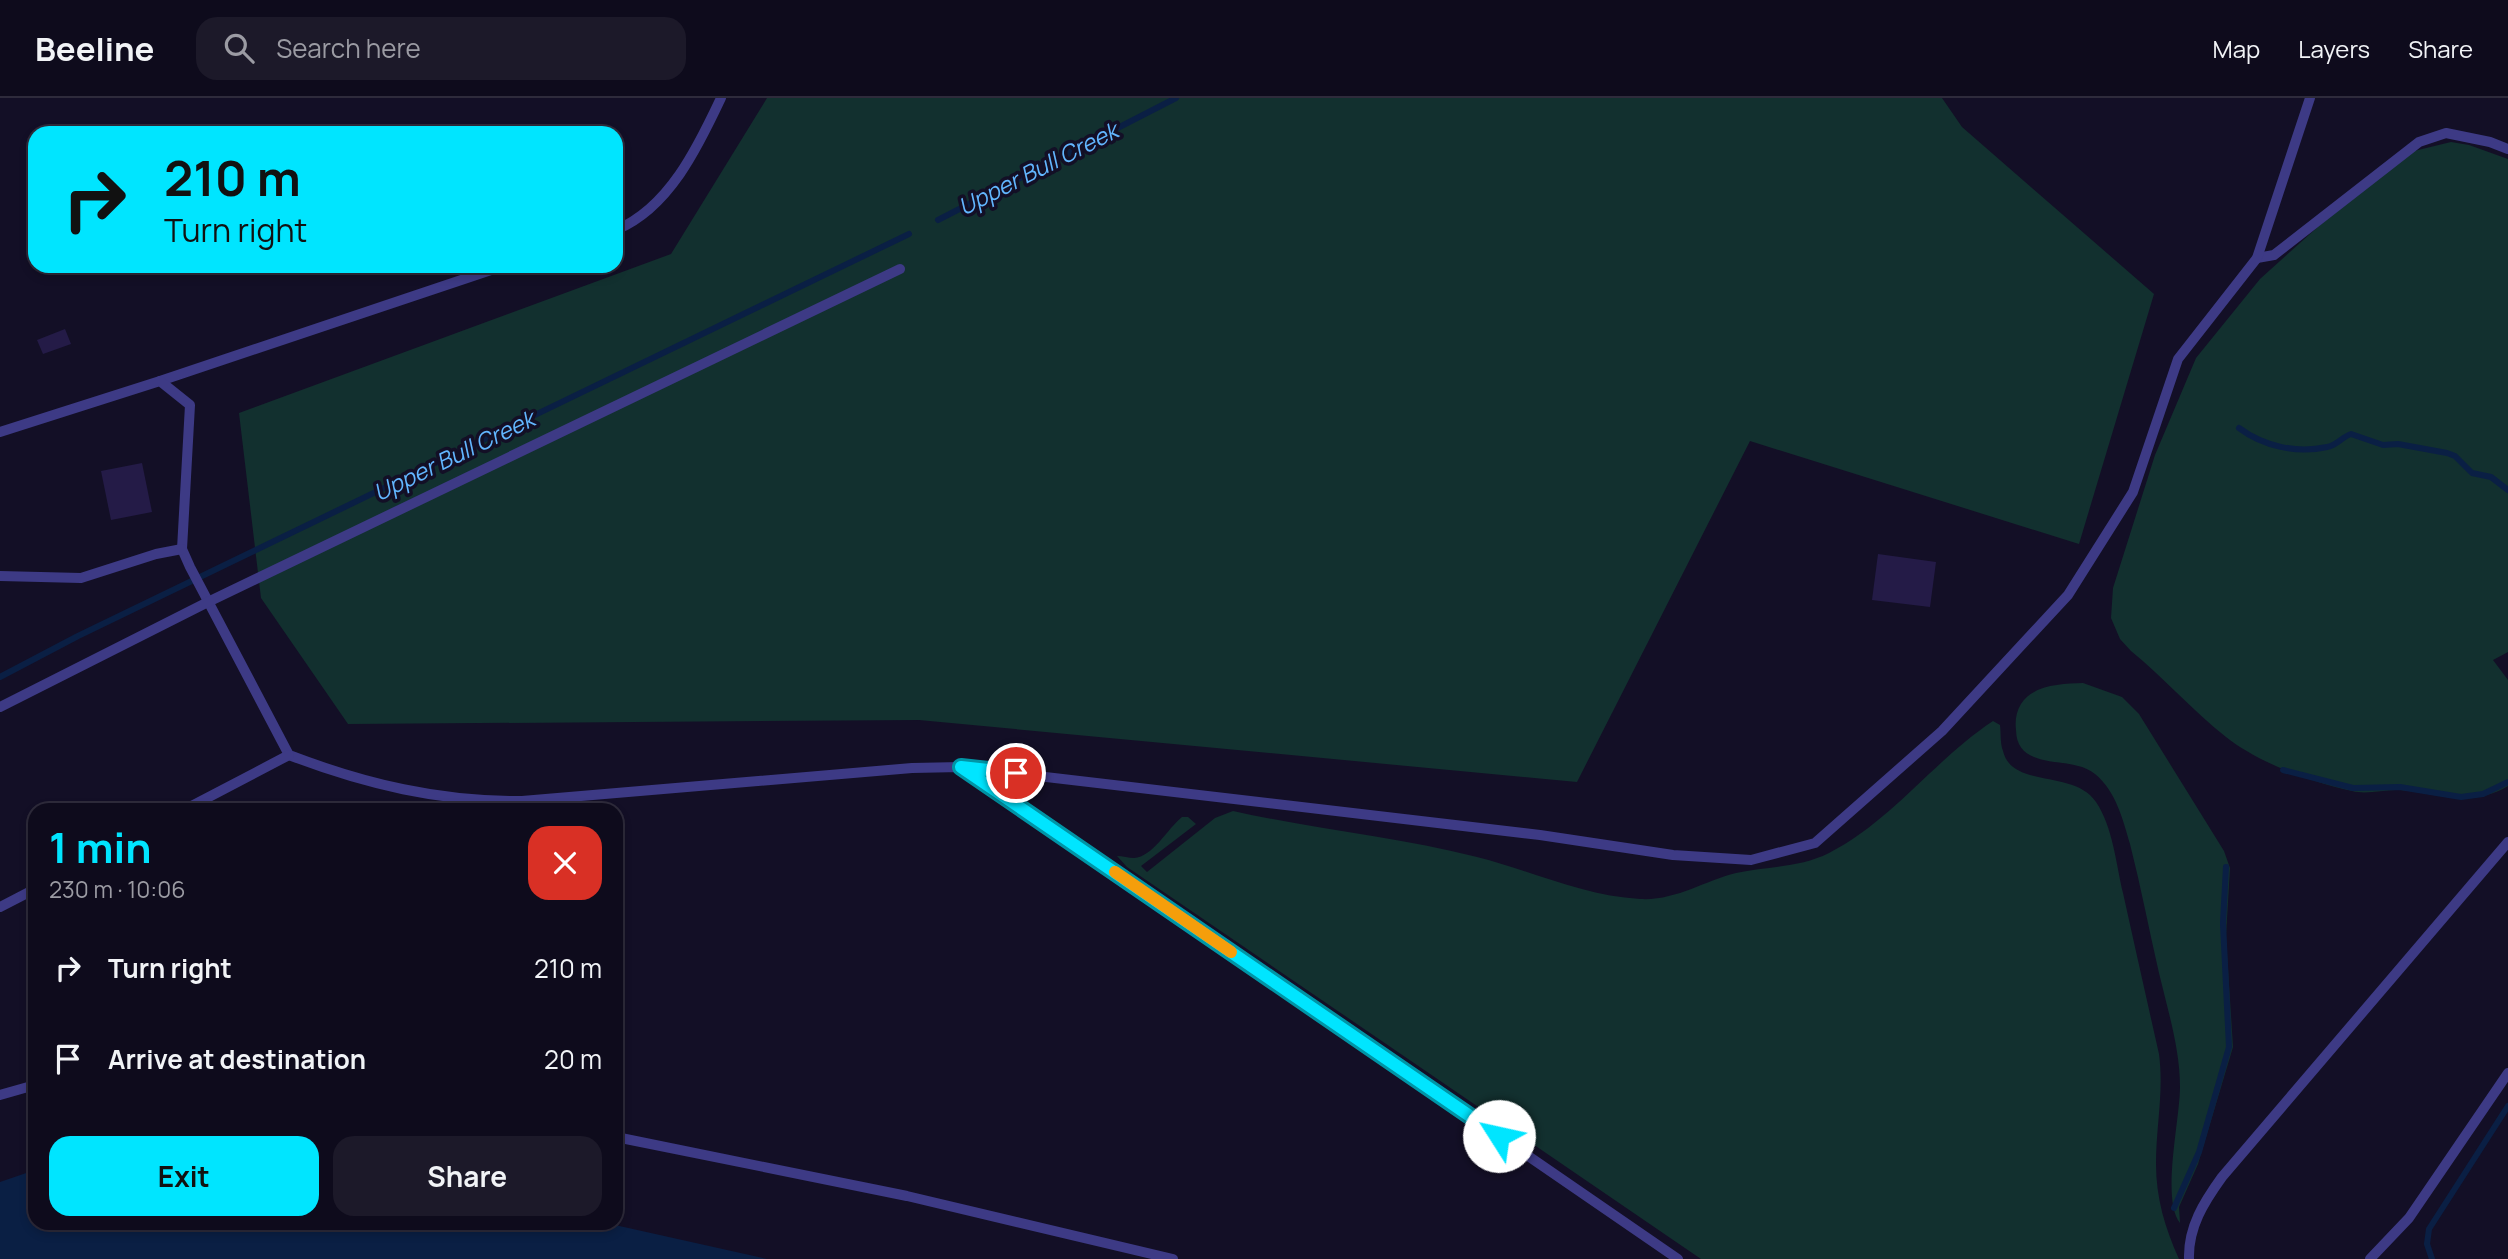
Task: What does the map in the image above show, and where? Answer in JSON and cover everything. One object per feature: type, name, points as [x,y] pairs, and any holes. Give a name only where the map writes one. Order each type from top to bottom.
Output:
[{"type":"lane","points":[[623,227],[667,192],[696,149],[721,98]]},
{"type":"lane","points":[[160,381],[190,405],[182,549],[289,755],[378,785],[478,802],[522,801],[912,768],[961,767],[1539,835],[1674,855],[1751,860],[1815,843],[1942,731],[2068,595],[2133,492],[2179,359],[2257,258],[2310,98]]},
{"type":"lane","points":[[2257,258],[2274,255],[2418,142],[2446,133],[2490,142],[2508,149]]},
{"type":"lane","points":[[0,707],[206,597],[900,269]]},
{"type":"lane","points":[[0,432],[482,273]]},
{"type":"lane","points":[[0,576],[81,578],[182,549]]},
{"type":"lane","points":[[197,803],[289,755]]},
{"type":"lane","points":[[961,767],[1678,1259]]},
{"type":"lane","points":[[2189,1259],[2191,1232],[2200,1210],[2222,1177],[2508,842]]},
{"type":"lane","points":[[0,907],[28,893]]},
{"type":"lane","points":[[2370,1259],[2409,1218],[2508,1073]]},
{"type":"lane","points":[[0,1095],[28,1087]]},
{"type":"lane","points":[[623,1138],[907,1196],[1173,1259]]},
{"type":"green space","points":[[767,98],[1942,98],[1962,127],[2154,294],[2079,544],[1750,441],[1577,782],[919,720],[348,724],[261,598],[239,413],[671,254]]},
{"type":"green space","points":[[2451,142],[2469,145],[2508,159],[2508,652],[2493,660],[2508,680],[2508,786],[2494,793],[2468,798],[2400,790],[2358,792],[2286,770],[2254,755],[2226,737],[2120,639],[2111,618],[2113,588],[2155,455],[2196,358],[2260,279],[2320,225],[2414,151]]},
{"type":"green space","points":[[2083,683],[2122,697],[2139,714],[2224,851],[2230,868],[2226,936],[2233,1047],[2198,1164],[2179,1207],[2180,1223],[2172,1196],[2180,1087],[2178,1058],[2138,876],[2121,816],[2113,797],[2095,774],[2085,768],[2035,758],[2019,743],[2016,730],[2019,707],[2033,692],[2049,686]]},
{"type":"green space","points":[[1993,721],[2000,725],[2002,748],[2009,763],[2031,775],[2073,785],[2086,792],[2096,802],[2106,823],[2159,1054],[2161,1082],[2156,1177],[2162,1213],[2179,1259],[1701,1259],[1127,867],[1117,856],[1134,858],[1147,853],[1176,822],[1182,817],[1188,817],[1196,824],[1141,866],[1147,872],[1215,818],[1233,811],[1447,850],[1598,893],[1653,899],[1677,894],[1724,876],[1795,864],[1829,853],[1873,824],[1951,753]]},
{"type":"water","points":[[28,1172],[28,1230],[623,1230],[623,1227],[767,1259],[0,1259],[0,1182]]},
{"type":"building","points":[[65,329],[71,344],[43,354],[37,340]]},
{"type":"building","points":[[142,463],[152,512],[111,520],[101,471]]},
{"type":"building","points":[[1878,554],[1936,562],[1930,607],[1872,600]]},
{"type":"waterway","name":"Upper Bull Creek","points":[[938,220],[1176,98]]},
{"type":"waterway","name":"Upper Bull Creek","points":[[0,677],[78,636],[909,234]]},
{"type":"waterway","points":[[2239,428],[2269,444],[2292,449],[2330,446],[2351,434],[2383,445],[2398,444],[2447,453],[2455,456],[2472,473],[2491,477],[2508,490]]},
{"type":"waterway","points":[[2283,770],[2353,788],[2400,787],[2461,797],[2483,794],[2508,782]]},
{"type":"waterway","points":[[2174,1208],[2199,1152],[2229,1047],[2223,923],[2226,867]]},
{"type":"waterway","points":[[2432,1259],[2427,1244],[2429,1229],[2508,1106]]},
{"type":"slow traffic","points":[[1115,872],[1231,952]]},
{"type":"route","points":[[1016,773],[961,767],[1499,1136]]}]
